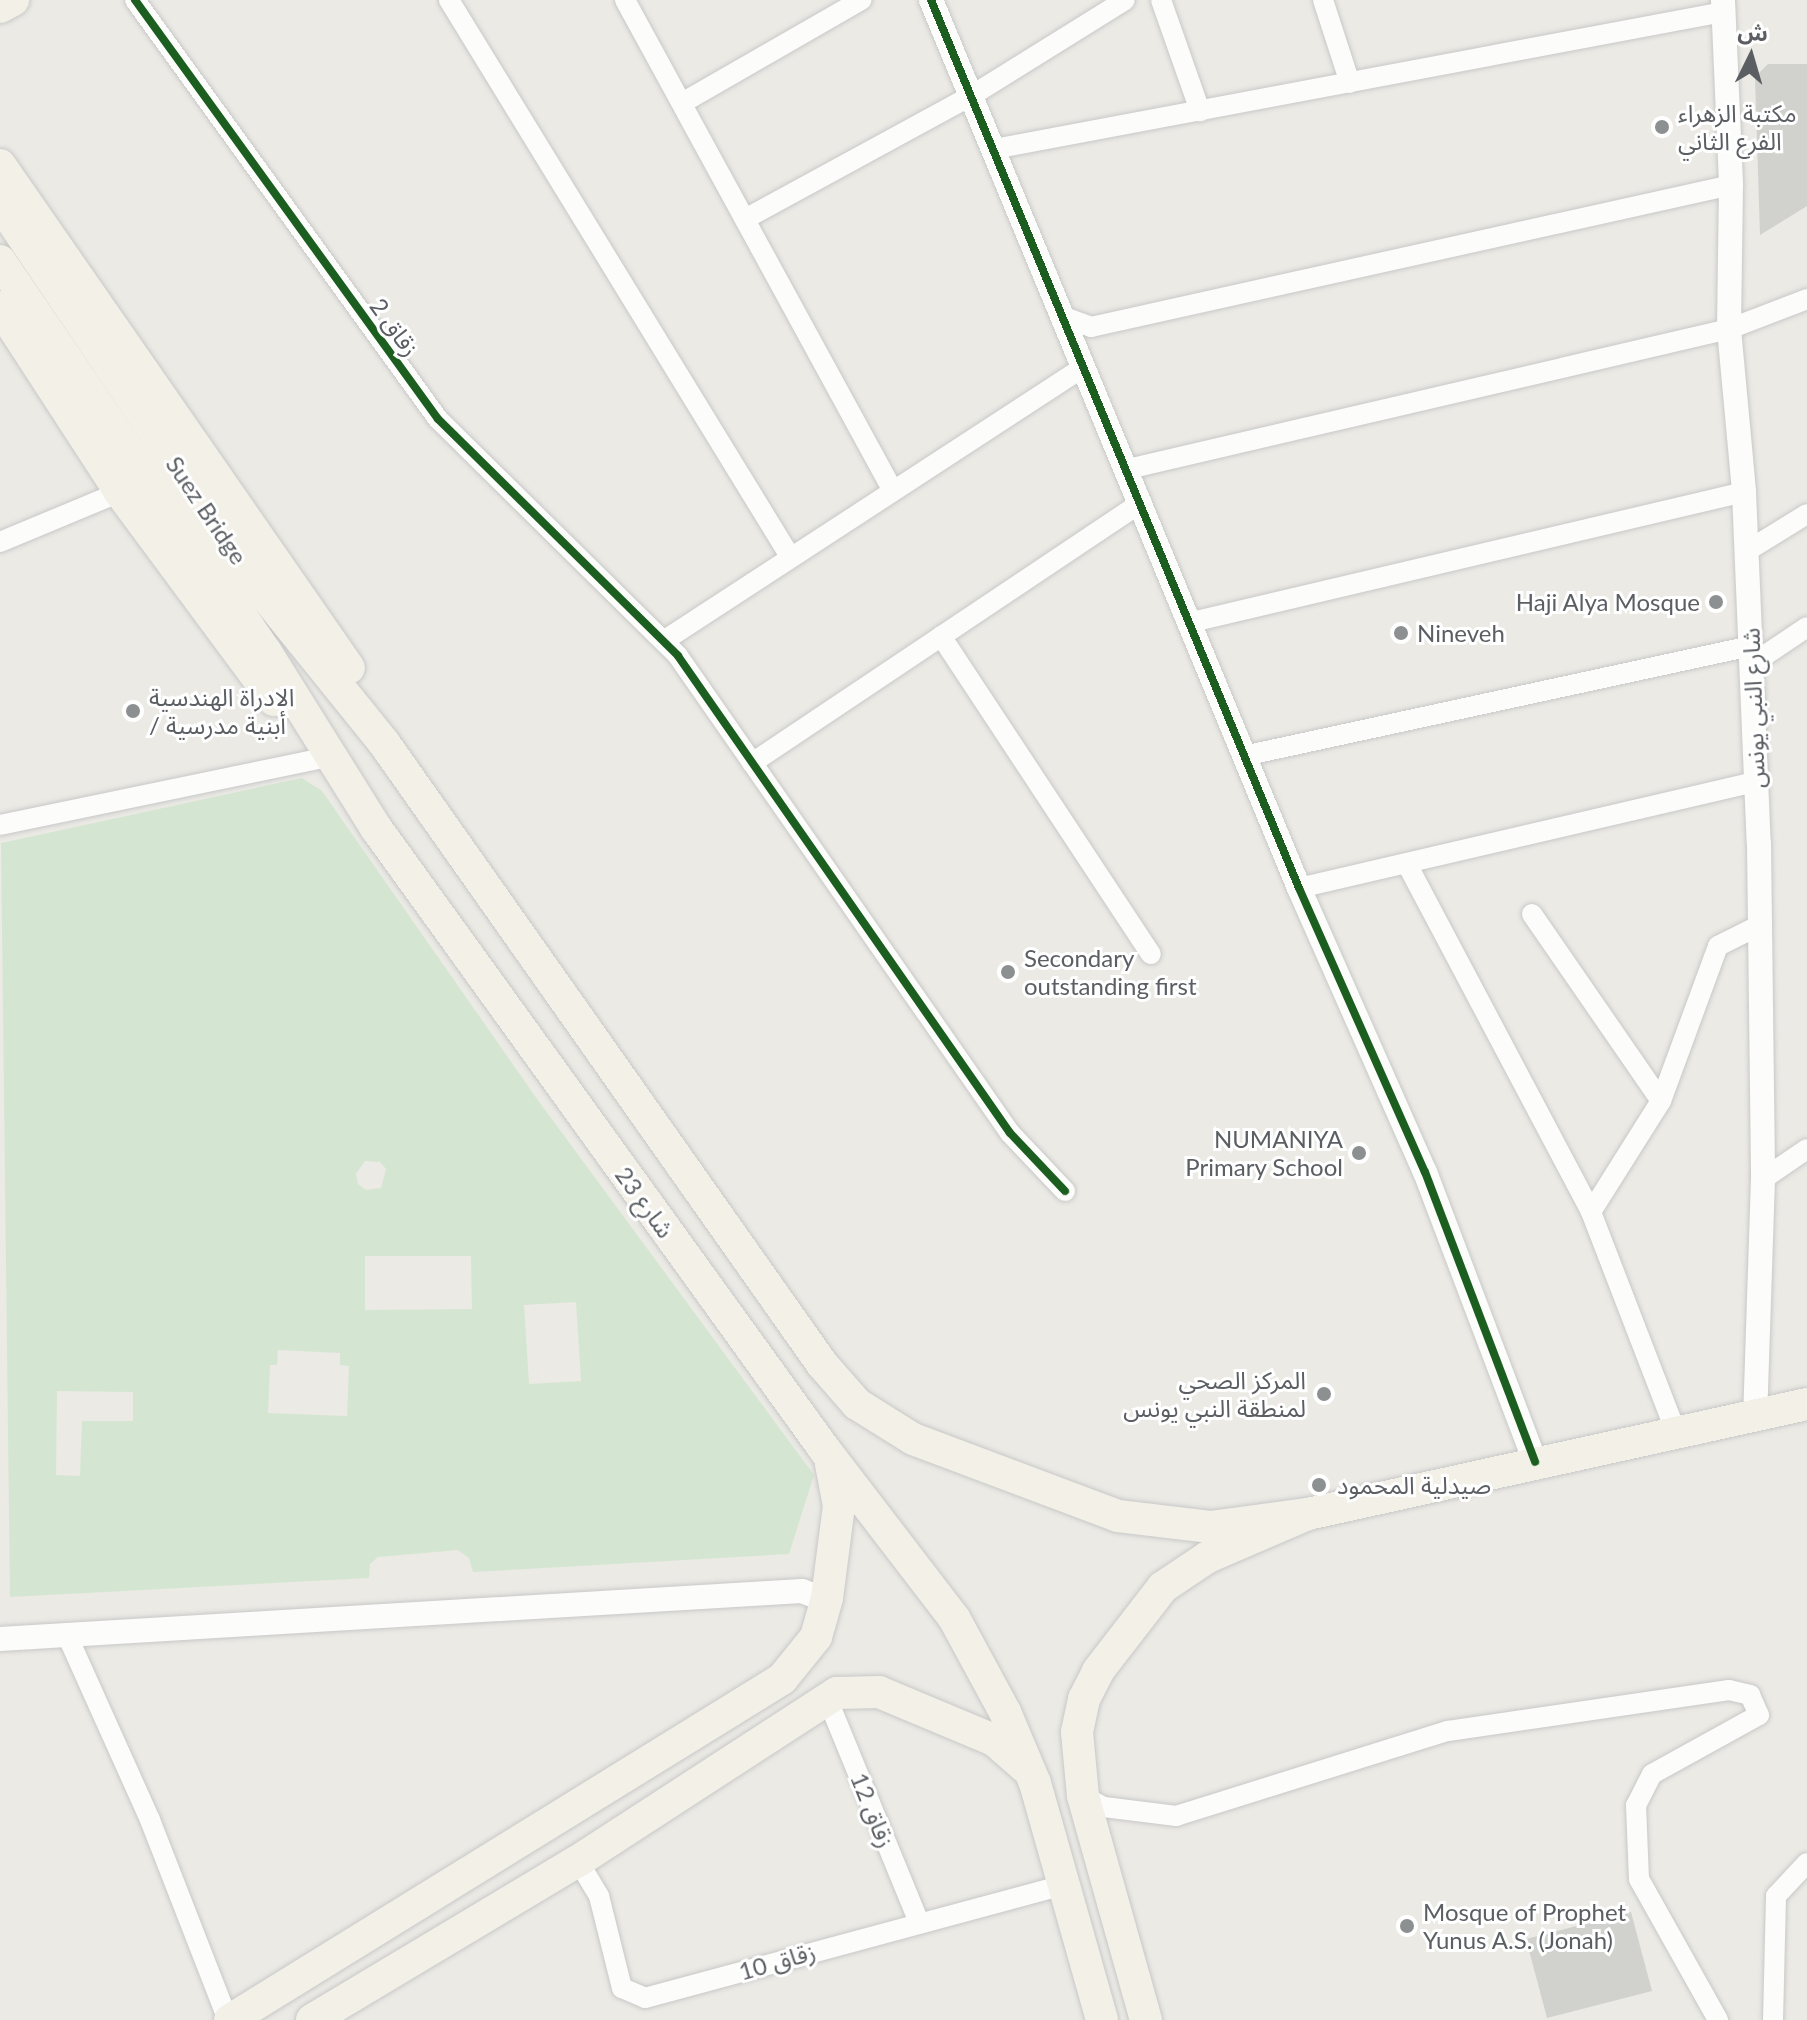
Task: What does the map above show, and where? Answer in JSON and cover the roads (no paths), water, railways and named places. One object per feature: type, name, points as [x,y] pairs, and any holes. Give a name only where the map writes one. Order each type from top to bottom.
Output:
[{"type":"main road","points":[[0,7],[13,0]]},
{"type":"main road","points":[[0,165],[368,695],[429,805],[822,1364],[857,1404],[913,1439],[1118,1516],[1210,1527],[1308,1514],[1807,1404]]},
{"type":"main road","name":"Suez Bridge","points":[[0,203],[252,604],[376,828]]},
{"type":"main road","name":"Suez Bridge","points":[[0,261],[252,604],[429,805]]},
{"type":"main road","points":[[0,307],[120,492],[318,759],[376,828]]},
{"type":"main road","name":"شارع 23","points":[[376,828],[825,1450],[921,1571],[980,1666],[1035,1783]]},
{"type":"main road","points":[[229,2020],[758,1697],[802,1657],[822,1619],[839,1506],[825,1450]]},
{"type":"main road","points":[[1146,2020],[1083,1796],[1076,1753],[1084,1699],[1104,1663],[1149,1602],[1180,1572],[1308,1514]]},
{"type":"main road","points":[[312,2020],[578,1861],[827,1698],[869,1690],[978,1733],[1017,1756],[1035,1783],[1102,2020]]},
{"type":"street","name":"زقاق 2","points":[[135,0],[438,419],[665,640],[1010,1133],[1065,1191]]},
{"type":"street","points":[[449,0],[791,558]]},
{"type":"street","points":[[625,0],[893,491]]},
{"type":"street","points":[[682,103],[861,0]]},
{"type":"street","points":[[931,0],[1248,755],[1299,888],[1425,1172],[1535,1462]]},
{"type":"street","points":[[745,219],[971,96],[1125,0]]},
{"type":"street","points":[[1161,0],[1200,111]]},
{"type":"street","points":[[1323,0],[1350,83]]},
{"type":"street","points":[[994,149],[1350,83],[1723,6]]},
{"type":"street","name":"شارع النبي يونس","points":[[1723,6],[1731,185],[1729,329],[1744,492],[1757,781],[1763,1179],[1755,1416]]},
{"type":"street","points":[[1064,317],[1091,327],[1731,185]]},
{"type":"street","points":[[1128,469],[1729,329],[1807,299]]},
{"type":"street","points":[[665,640],[1085,366]]},
{"type":"street","points":[[0,542],[120,492]]},
{"type":"street","points":[[1192,622],[1744,492]]},
{"type":"street","points":[[752,763],[1142,502]]},
{"type":"street","points":[[1747,551],[1807,514]]},
{"type":"street","points":[[1248,755],[1751,655],[1807,627]]},
{"type":"street","points":[[941,636],[1151,954]]},
{"type":"street","points":[[0,825],[318,759]]},
{"type":"street","points":[[1299,888],[1408,866],[1757,781]]},
{"type":"street","points":[[1408,866],[1591,1212],[1676,1432]]},
{"type":"street","points":[[1532,914],[1661,1101]]},
{"type":"street","points":[[1591,1212],[1661,1101],[1718,946],[1760,925]]},
{"type":"street","points":[[1763,1179],[1807,1149]]},
{"type":"street","points":[[0,1639],[802,1591],[819,1598],[822,1619]]},
{"type":"street","points":[[67,1635],[161,1848],[229,2020]]},
{"type":"street","points":[[1083,1796],[1104,1807],[1176,1816],[1448,1731],[1729,1690],[1750,1695],[1759,1715],[1652,1774],[1636,1805],[1639,1879],[1718,2020]]},
{"type":"street","name":"زقاق 12","points":[[827,1698],[919,1922]]},
{"type":"street","name":"زقاق 10","points":[[578,1861],[599,1896],[616,1975],[633,1996],[645,1998],[1065,1885]]},
{"type":"street","points":[[1773,2020],[1776,1896],[1807,1863]]},
{"type":"place","name":"مكتبة الزهراء الفرع الثاني","points":[[1662,127]]},
{"type":"place","name":"Haji Alya Mosque","points":[[1716,602]]},
{"type":"place","name":"Nineveh","points":[[1401,633]]},
{"type":"place","name":"الادراة الهندسية / أبنية مدرسية","points":[[133,711]]},
{"type":"place","name":"Secondary outstanding first","points":[[1008,972]]},
{"type":"place","name":"NUMANIYA Primary School","points":[[1359,1153]]},
{"type":"place","name":"المركز الصحي لمنطقة النبي يونس","points":[[1324,1394]]},
{"type":"place","name":"صيدلية المحمود","points":[[1319,1485]]},
{"type":"place","name":"Mosque of Prophet Yunus A.S. (Jonah)","points":[[1407,1926]]}]
